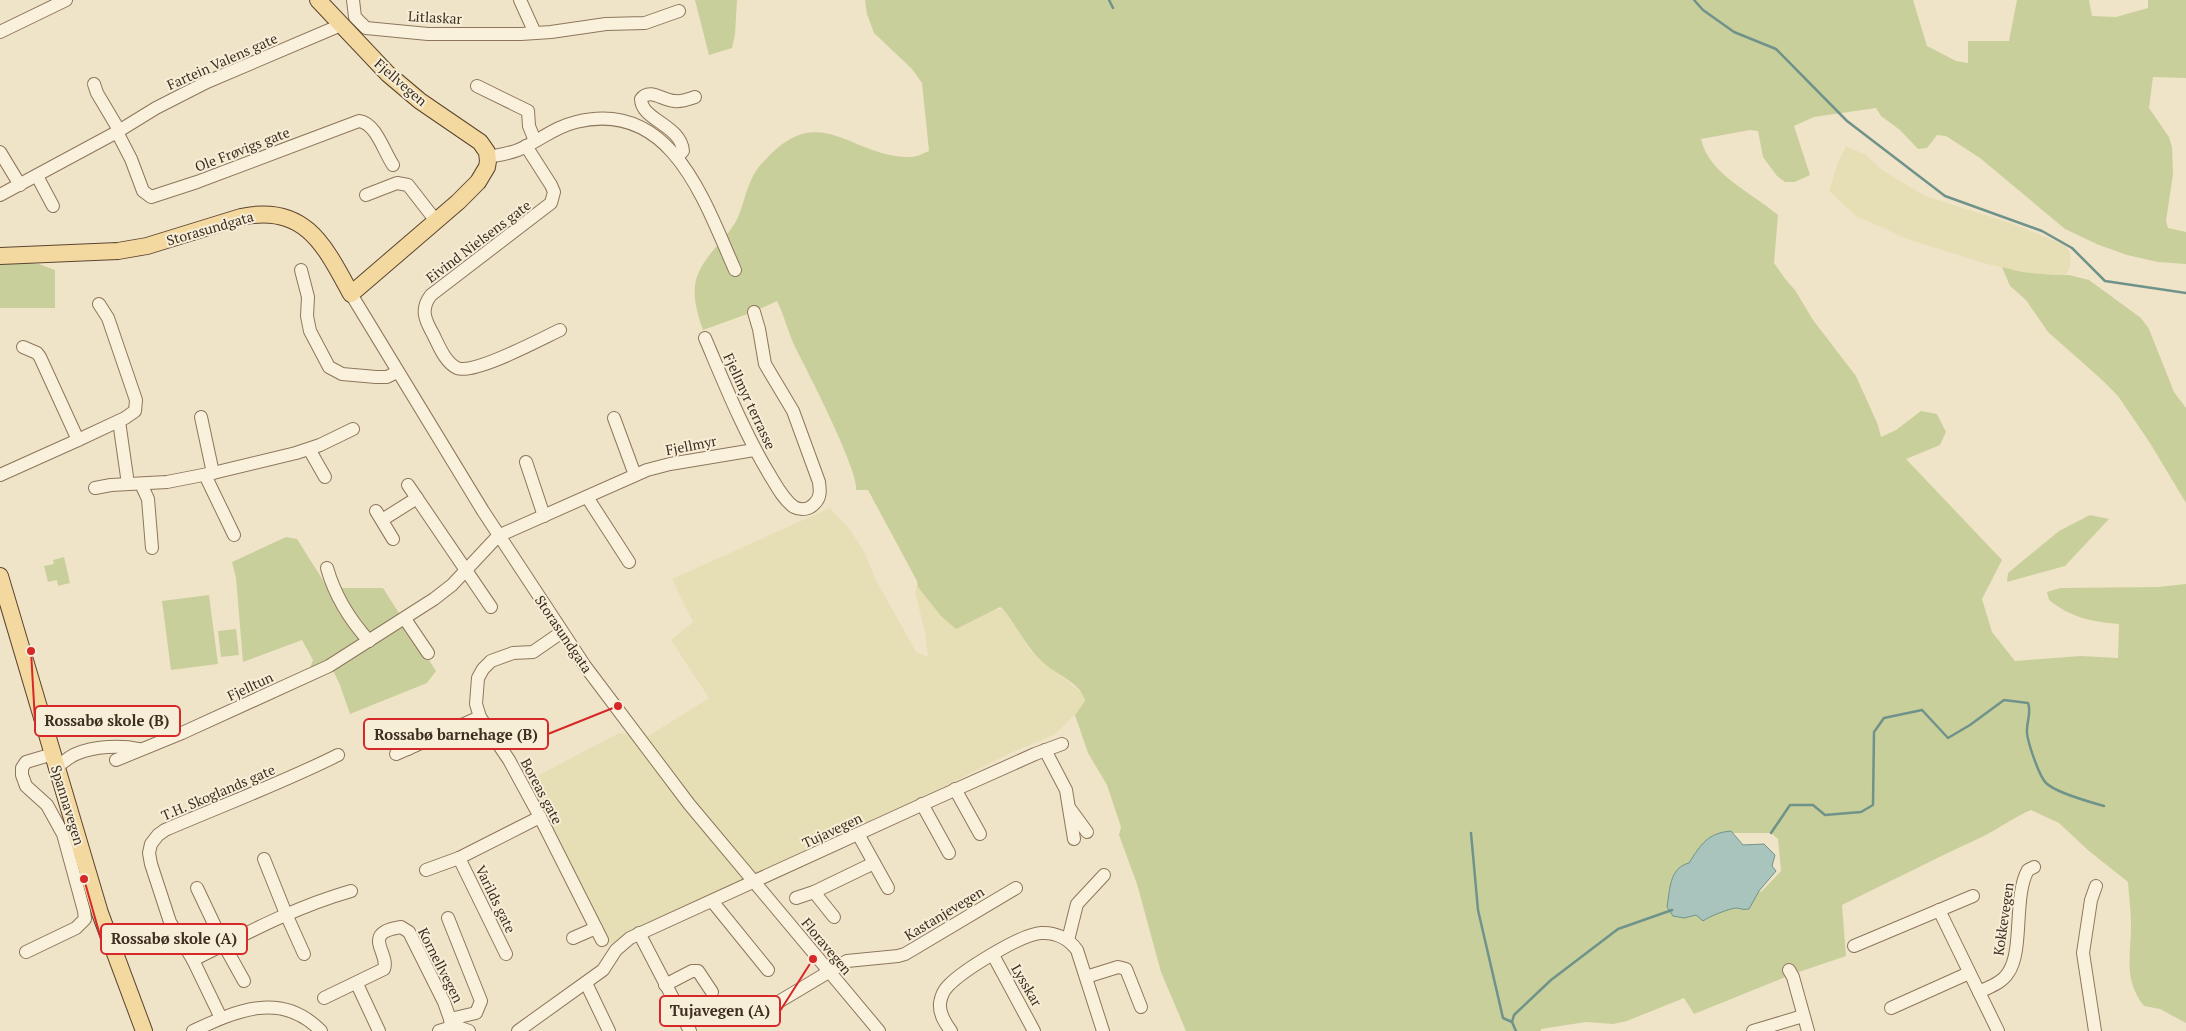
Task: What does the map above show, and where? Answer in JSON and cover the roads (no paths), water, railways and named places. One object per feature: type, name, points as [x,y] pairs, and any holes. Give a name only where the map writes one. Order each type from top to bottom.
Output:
[{"type":"main road","name":"Fjellvegen","points":[[318,0],[388,74],[420,101],[480,142],[488,157]]},
{"type":"main road","points":[[351,294],[458,202],[478,182],[487,167],[488,157]]},
{"type":"main road","name":"Storasundgata","points":[[0,256],[118,251],[147,246],[253,214],[276,214],[302,224],[313,233],[324,246],[351,294]]},
{"type":"main road","name":"Spannavegen","points":[[0,576],[100,913],[144,1031]]},
{"type":"street","points":[[0,32],[66,0]]},
{"type":"street","name":"Litlaskar","points":[[353,0],[355,17],[366,28],[428,34],[493,35],[535,33],[606,24],[645,23],[679,11]]},
{"type":"street","points":[[520,0],[535,33]]},
{"type":"street","name":"Fartein Valens gate","points":[[0,195],[118,131],[156,108],[207,82],[340,25]]},
{"type":"street","points":[[94,84],[118,131]]},
{"type":"street","points":[[477,86],[528,111],[531,143]]},
{"type":"street","points":[[678,156],[683,151],[680,138],[646,110],[641,103],[642,99],[647,94],[676,101],[695,97]]},
{"type":"street","points":[[488,157],[512,152],[545,134],[576,122],[605,119],[632,124],[644,129],[665,143],[678,156],[698,187],[736,270]]},
{"type":"street","name":"Ole Frøvigs gate","points":[[118,131],[143,191],[151,197],[197,182],[359,121],[365,121],[371,126],[393,165]]},
{"type":"street","name":"Eivind Nielsens gate","points":[[531,143],[554,194],[551,203],[431,295],[426,304],[424,315],[446,359],[456,368],[463,370],[484,365],[560,330]]},
{"type":"street","points":[[0,152],[20,185]]},
{"type":"street","points":[[37,176],[53,206]]},
{"type":"street","points":[[366,195],[397,183],[408,185],[436,221]]},
{"type":"street","points":[[301,270],[308,297],[307,316],[310,331],[329,367],[342,374],[376,377],[387,376],[397,372]]},
{"type":"street","name":"Storasundgata","points":[[351,294],[498,536],[562,632],[671,781],[753,881]]},
{"type":"street","points":[[1,473],[78,440],[119,421],[135,411],[136,400],[108,318],[99,304]]},
{"type":"street","name":"Fjellmyr terrasse","points":[[705,338],[754,450],[787,501],[796,507],[804,509],[812,507],[818,501],[821,492],[819,482],[793,411],[765,364],[754,312]]},
{"type":"street","points":[[23,347],[37,352],[40,357],[78,440]]},
{"type":"street","points":[[202,417],[209,474],[234,535]]},
{"type":"street","points":[[614,418],[635,475]]},
{"type":"street","points":[[119,421],[128,484]]},
{"type":"street","points":[[95,488],[111,485],[167,482],[209,474],[309,449],[353,429]]},
{"type":"street","points":[[309,449],[325,477]]},
{"type":"street","name":"Fjellmyr","points":[[498,536],[635,475],[670,464],[754,450]]},
{"type":"street","points":[[526,462],[544,516]]},
{"type":"street","points":[[141,484],[148,499],[152,548]]},
{"type":"street","points":[[408,485],[491,607]]},
{"type":"street","points":[[587,497],[629,562]]},
{"type":"street","points":[[393,539],[379,516],[417,498]]},
{"type":"street","name":"Fjelltun","points":[[116,760],[139,749],[182,734],[329,666],[434,600],[466,571],[481,552],[498,536]]},
{"type":"street","points":[[327,568],[332,586],[341,604],[369,641]]},
{"type":"street","points":[[405,619],[428,653]]},
{"type":"street","name":"Boreas gate","points":[[562,632],[533,652],[503,655],[491,661],[478,678],[476,704],[480,717],[509,760],[540,817],[602,940]]},
{"type":"street","points":[[402,733],[402,751],[480,717]]},
{"type":"street","name":"Tujavegen","points":[[518,1031],[603,970],[620,946],[639,934],[922,804],[1062,744]]},
{"type":"street","name":"Fjelltun","points":[[26,952],[76,928],[84,919],[84,910],[63,834],[47,805],[26,786],[22,775],[22,768],[26,762],[55,760],[96,749],[129,747],[139,749]]},
{"type":"street","points":[[1045,750],[1062,780],[1071,810],[1074,839]]},
{"type":"street","name":"T.H. Skoglands gate","points":[[221,1018],[193,960],[177,936],[162,901],[149,858],[153,840],[165,830],[258,789],[301,773],[338,755]]},
{"type":"street","points":[[955,790],[980,834]]},
{"type":"street","points":[[922,804],[949,853]]},
{"type":"street","points":[[1071,810],[1086,832]]},
{"type":"street","name":"Varilds gate","points":[[426,870],[459,858],[540,817]]},
{"type":"street","points":[[858,834],[888,888]]},
{"type":"street","name":"Varilds gate","points":[[459,858],[506,954]]},
{"type":"street","points":[[264,859],[304,954]]},
{"type":"street","points":[[796,898],[814,892],[874,863]]},
{"type":"street","name":"Kokkevegen","points":[[1979,992],[2002,980],[2012,967],[2022,884],[2028,870],[2034,867]]},
{"type":"street","points":[[1103,1031],[1077,950],[1068,940],[1077,904],[1104,875]]},
{"type":"street","name":"Floravegen","points":[[753,881],[879,1031]]},
{"type":"street","points":[[2095,1031],[2083,953],[2091,900],[2096,886]]},
{"type":"street","points":[[197,888],[244,980]]},
{"type":"street","name":"Kastanjevegen","points":[[756,1016],[827,971],[854,959],[906,954],[1016,888]]},
{"type":"street","points":[[193,960],[308,904],[351,891]]},
{"type":"street","points":[[814,892],[834,917]]},
{"type":"street","points":[[1854,946],[1973,896]]},
{"type":"street","points":[[712,902],[768,970]]},
{"type":"street","points":[[1939,910],[1998,1031]]},
{"type":"street","name":"Kornellvegen","points":[[324,998],[357,984],[384,969],[385,962],[378,941],[387,931],[401,927],[409,932],[450,1027],[476,1012],[481,1001],[448,918]]},
{"type":"street","points":[[573,938],[596,928]]},
{"type":"street","points":[[639,934],[689,1029]]},
{"type":"street","name":"Lysskar","points":[[951,1031],[942,1016],[940,1007],[944,990],[955,979],[1030,935],[1051,934],[1068,940]]},
{"type":"street","name":"Lysskar","points":[[993,955],[1034,1031]]},
{"type":"street","points":[[1086,977],[1118,967],[1126,969],[1141,1007]]},
{"type":"street","points":[[1789,970],[1793,977],[1808,1031]]},
{"type":"street","points":[[665,985],[692,971],[698,971],[712,992]]},
{"type":"street","points":[[1891,1008],[1969,973]]},
{"type":"street","points":[[586,983],[609,1031]]},
{"type":"street","points":[[357,984],[379,1031]]},
{"type":"street","points":[[200,1029],[242,1010],[267,1007],[294,1012],[306,1018],[321,1031]]},
{"type":"street","points":[[1753,1031],[1803,1016]]},
{"type":"street","points":[[536,1019],[541,1031]]},
{"type":"street","points":[[450,1027],[468,1031]]},
{"type":"water","points":[[1731,831],[1743,845],[1764,844],[1775,855],[1772,866],[1776,871],[1759,891],[1749,909],[1729,909],[1703,921],[1696,915],[1684,918],[1673,916],[1667,907],[1674,875],[1682,866],[1689,863],[1697,850],[1711,837]]},
{"type":"waterway","points":[[1109,0],[1113,8]]},
{"type":"waterway","points":[[1694,0],[1703,10],[1734,32],[1776,49],[1847,121],[1945,196],[2042,231],[2072,248],[2105,281],[2186,293]]},
{"type":"waterway","points":[[1771,833],[1790,805],[1813,805],[1825,815],[1861,812],[1873,805],[1874,732],[1884,718],[1922,710],[1948,738],[1970,725],[2004,700],[2028,703],[2028,738],[2037,767],[2046,783],[2065,794],[2104,806]]},
{"type":"waterway","points":[[1471,833],[1478,910],[1503,1018],[1512,1022]]},
{"type":"waterway","points":[[1516,1031],[1512,1022],[1514,1015],[1551,980],[1618,929],[1672,910]]},
{"type":"place","name":"Rossabø skole (B)","points":[[31,651]]},
{"type":"place","name":"Rossabø barnehage (B)","points":[[618,706]]},
{"type":"place","name":"Rossabø skole (A)","points":[[84,879]]},
{"type":"place","name":"Tujavegen (A)","points":[[813,959]]}]
